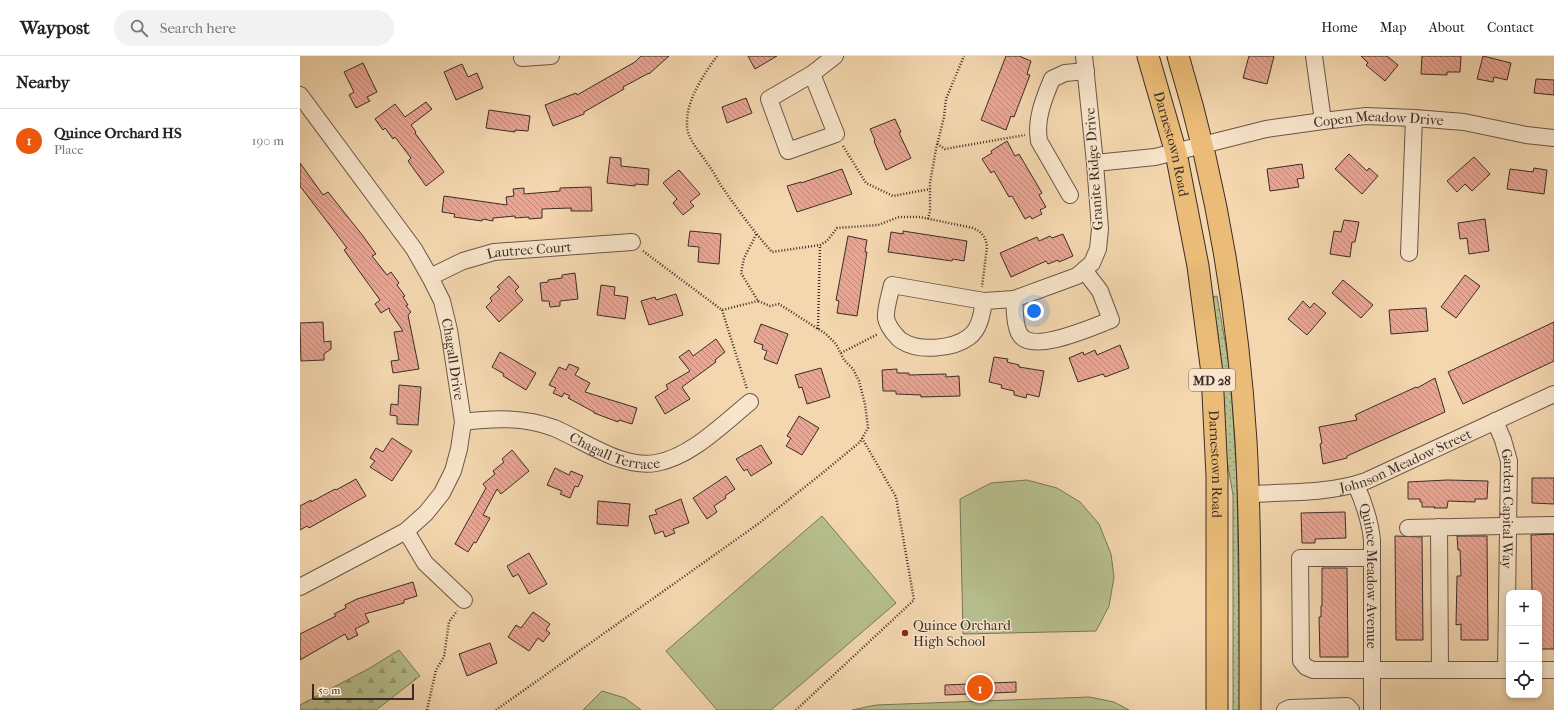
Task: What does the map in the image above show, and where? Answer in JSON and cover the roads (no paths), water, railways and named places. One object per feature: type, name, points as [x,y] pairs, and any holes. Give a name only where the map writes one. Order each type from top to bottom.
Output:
[{"type":"main road","name":"Darnestown Road","points":[[1148,56],[1176,153],[1198,266],[1212,373],[1217,476],[1218,710]]},
{"type":"main road","name":"Darnestown Road","points":[[1178,56],[1203,146],[1218,221],[1236,336],[1246,441],[1248,494],[1250,710]]},
{"type":"street","points":[[522,58],[551,56]]},
{"type":"street","points":[[812,74],[836,134],[788,151],[769,99],[812,74],[835,56]]},
{"type":"street","points":[[1314,56],[1323,121]]},
{"type":"street","points":[[1070,195],[1039,141],[1038,122],[1052,79],[1085,63]]},
{"type":"street","name":"Granite Ridge Drive","points":[[982,300],[980,322],[970,336],[960,342],[947,346],[918,346],[901,340],[890,328],[886,318],[892,285],[982,300],[1014,299],[1077,276],[1092,263],[1098,249],[1100,229],[1085,63]]},
{"type":"street","name":"Chagall Drive","points":[[300,95],[414,249],[442,301],[449,330],[463,422],[459,450],[453,471],[442,493],[426,513],[406,531],[300,587]]},
{"type":"street","name":"Copen Meadow Drive","points":[[1095,163],[1155,157],[1176,153],[1266,129],[1366,116],[1464,122],[1526,135],[1554,138]]},
{"type":"street","points":[[1409,253],[1414,118]]},
{"type":"street","name":"Lautrec Court","points":[[430,277],[463,261],[494,252],[632,242]]},
{"type":"street","points":[[1014,299],[1016,322],[1019,334],[1026,340],[1050,342],[1111,320],[1100,291],[1084,270]]},
{"type":"street","name":"Johnson Meadow Street","points":[[1248,494],[1321,491],[1356,485],[1554,394]]},
{"type":"street","name":"Chagall Terrace","points":[[463,422],[508,418],[524,421],[553,428],[624,461],[641,464],[657,463],[676,456],[695,446],[750,402]]},
{"type":"street","name":"Garden Capital Way","points":[[1495,421],[1503,440],[1509,461],[1508,662]]},
{"type":"street","name":"Quince Meadow Avenue","points":[[1356,485],[1367,511],[1371,526],[1372,710]]},
{"type":"street","points":[[1408,528],[1554,525]]},
{"type":"street","points":[[1439,528],[1440,670]]},
{"type":"street","points":[[406,531],[425,562],[464,600]]},
{"type":"street","points":[[1372,558],[1300,558],[1301,661],[1306,667],[1312,670],[1506,670]]},
{"type":"street","points":[[1542,670],[1554,670]]},
{"type":"street","points":[[1285,710],[1290,708],[1347,706],[1351,710]]},
{"type":"place","name":"Quince Orchard High School","points":[[905,633]]},
{"type":"place","name":"Quince Orchard HS","points":[[980,688]]}]
